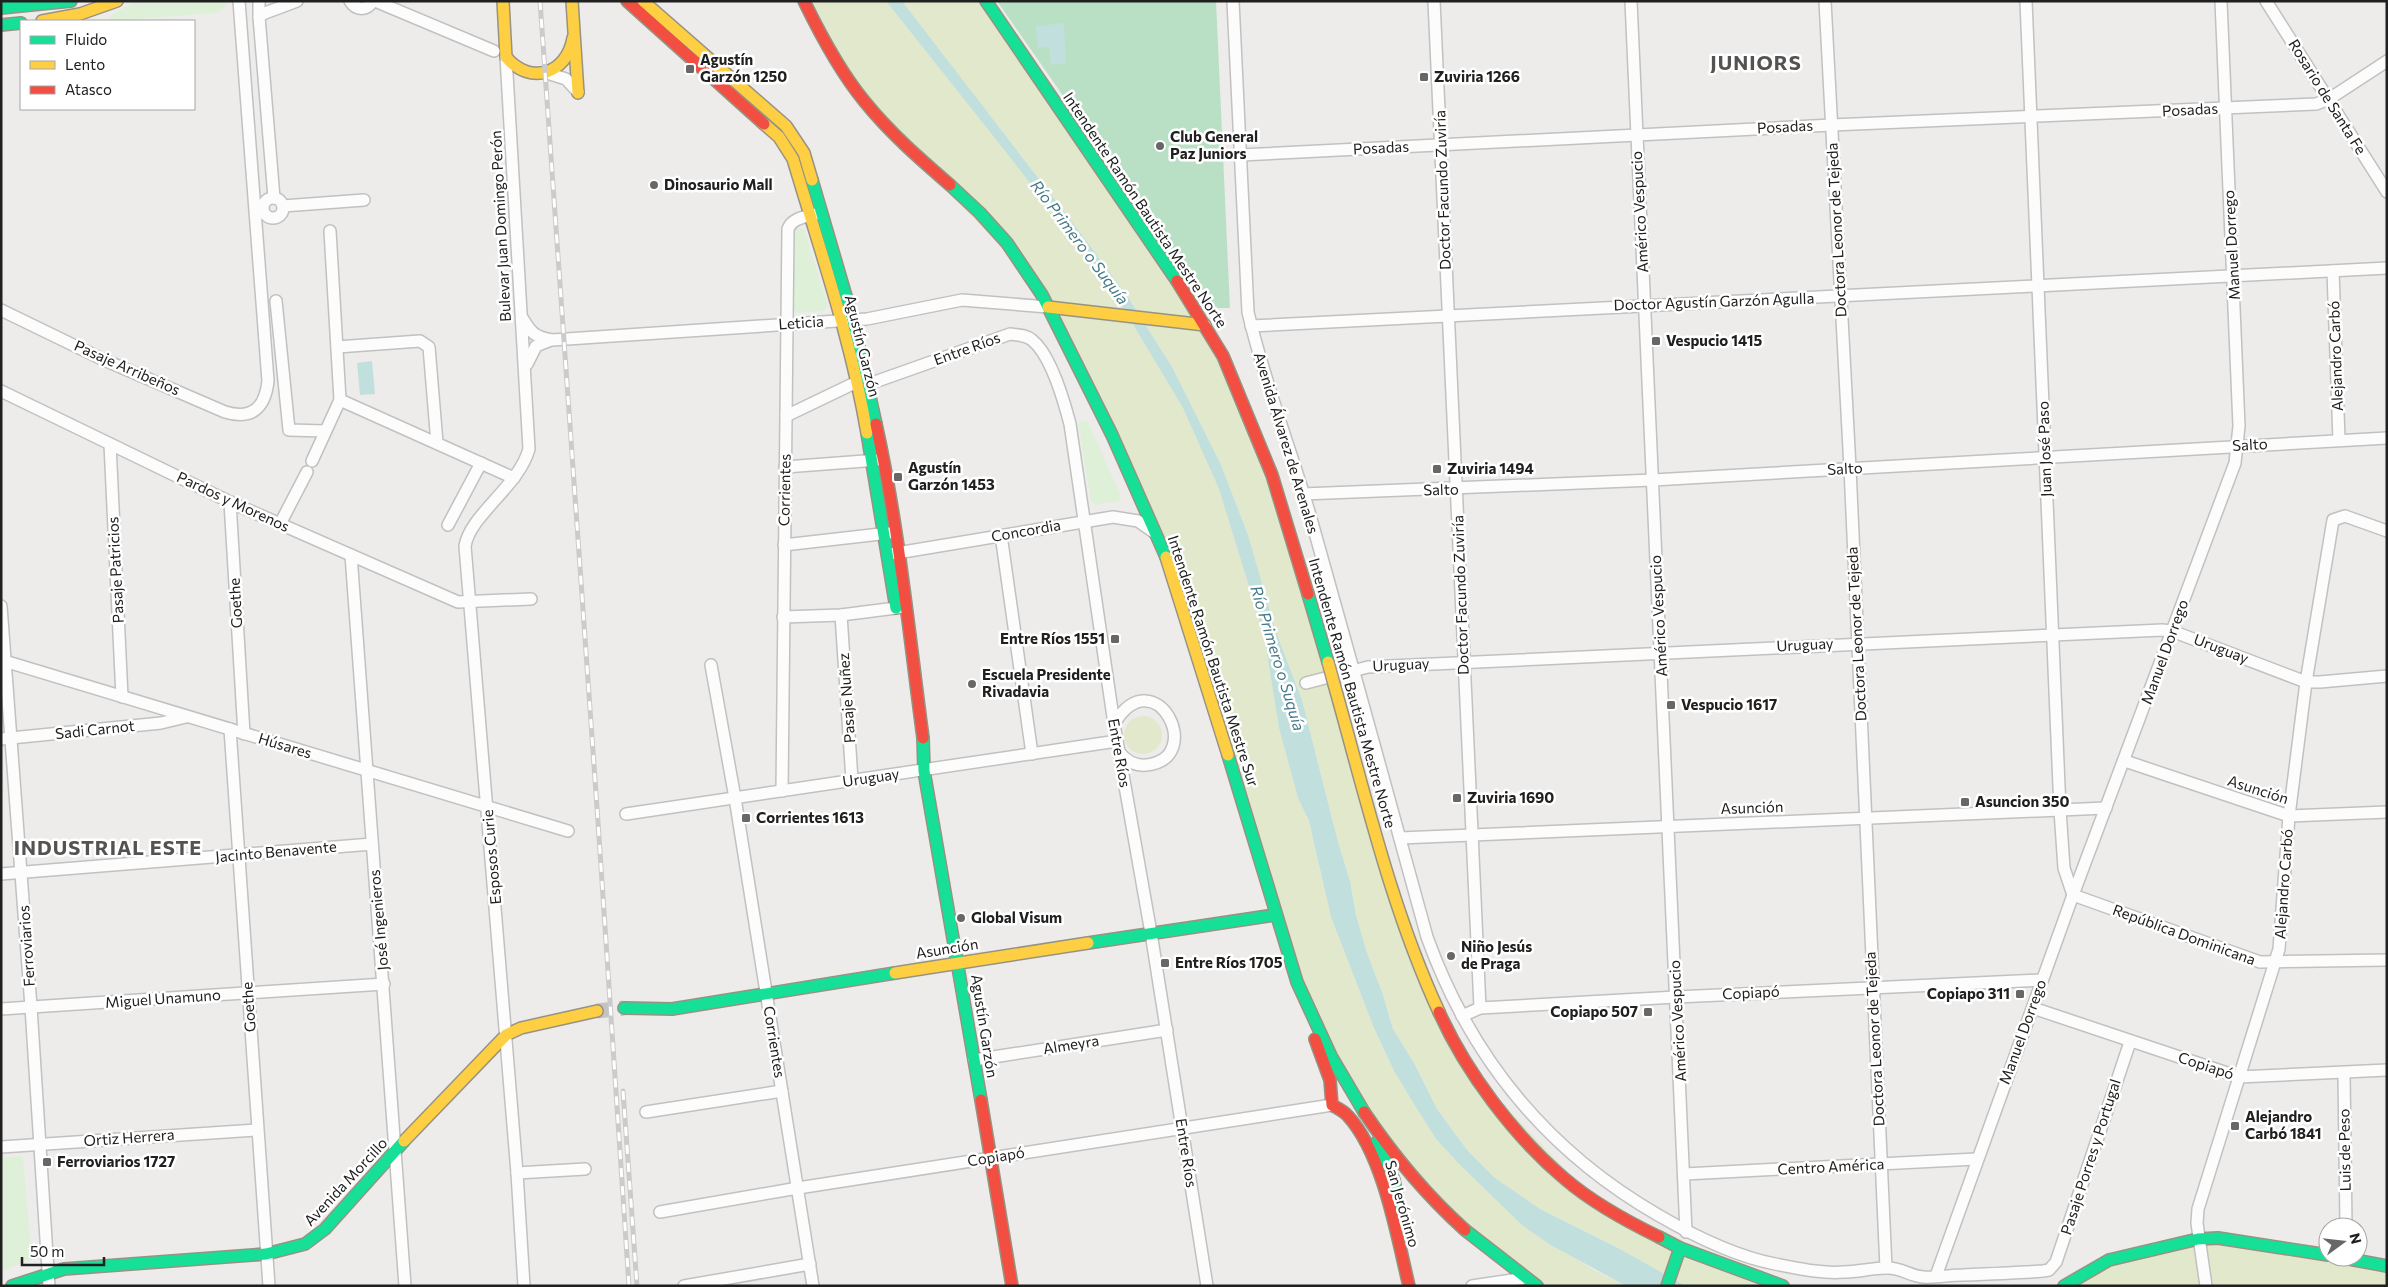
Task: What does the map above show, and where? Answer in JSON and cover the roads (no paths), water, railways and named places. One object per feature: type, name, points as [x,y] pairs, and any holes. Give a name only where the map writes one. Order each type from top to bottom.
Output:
[{"type":"main road","points":[[1,8],[71,1]]},
{"type":"main road","points":[[47,20],[80,14],[118,1]]},
{"type":"main road","name":"Bulevar Juan Domingo Perón","points":[[503,1],[506,57]]},
{"type":"main road","points":[[572,1],[578,93]]},
{"type":"main road","name":"Agustín Garzón","points":[[626,1],[783,142],[793,159],[809,216],[847,320]]},
{"type":"main road","name":"Agustín Garzón","points":[[643,1],[793,133],[804,153],[822,213],[847,320],[865,381],[894,553],[914,742],[924,771],[959,962],[1012,1286]]},
{"type":"main road","name":"Intendente Ramón Bautista Mestre Sur","points":[[804,1],[839,65],[867,104],[888,129],[972,205],[1006,242],[1052,308],[1158,536],[1174,578],[1275,915],[1304,1001],[1358,1103],[1422,1186],[1484,1246],[1537,1286]]},
{"type":"main road","name":"Intendente Ramón Bautista Mestre Norte","points":[[986,1],[1159,252],[1223,356],[1272,475],[1407,936],[1428,992],[1452,1041],[1500,1110],[1530,1145],[1565,1179],[1620,1218],[1680,1248],[1783,1286]]},
{"type":"main road","points":[[1,25],[20,23]]},
{"type":"main road","points":[[506,57],[519,70],[547,73],[565,61],[573,38]]},
{"type":"main road","points":[[1052,308],[1205,325]]},
{"type":"main road","name":"Asunción","points":[[624,1008],[672,1009],[766,992],[1275,915]]},
{"type":"main road","points":[[1304,1001],[1315,1041],[1334,1093],[1332,1104]]},
{"type":"main road","name":"Avenida Morcillo","points":[[12,1286],[64,1269],[266,1254],[296,1247],[317,1236],[506,1035],[521,1028],[597,1011]]},
{"type":"main road","name":"San Jerónimo","points":[[1358,1103],[1394,1180],[1409,1286]]},
{"type":"main road","name":"San Jerónimo","points":[[1332,1104],[1349,1113],[1374,1159],[1387,1196],[1409,1286]]},
{"type":"main road","points":[[2064,1286],[2109,1260],[2198,1239],[2218,1238],[2318,1253]]},
{"type":"main road","points":[[1667,1286],[1680,1248]]},
{"type":"main road","points":[[2368,1262],[2387,1266]]},
{"type":"street","name":"Pasaje Arribeños","points":[[1,310],[102,359],[225,412],[237,416],[247,415],[262,404],[267,393],[268,382],[239,1]]},
{"type":"street","points":[[259,1],[258,26],[274,198]]},
{"type":"street","points":[[259,18],[265,13],[297,1]]},
{"type":"street","points":[[350,1],[354,6],[361,9],[369,7],[374,1],[494,51]]},
{"type":"street","name":"Avenida Álvarez de Arenales","points":[[1233,1],[1248,312],[1251,326],[1354,669],[1428,937],[1440,972],[1462,1016],[1519,1102],[1549,1133],[1606,1183],[1686,1232],[1720,1246],[1774,1263],[1842,1273],[1886,1268],[1898,1269],[1923,1277],[2049,1270]]},
{"type":"street","name":"Doctor Facundo Zuviría","points":[[1434,1],[1458,489],[1480,1008]]},
{"type":"street","name":"Américo Vespucio","points":[[1631,1],[1685,1174],[1686,1232]]},
{"type":"street","name":"Doctora Leonor de Tejeda","points":[[1825,1],[1850,468],[1886,1268]]},
{"type":"street","name":"Juan José Paso","points":[[2026,1],[2046,457],[2051,634],[2060,810],[2064,868],[2072,895]]},
{"type":"street","name":"Manuel Dorrego","points":[[1936,1276],[1976,1158],[2072,895],[2125,761],[2235,463],[2239,426],[2221,1]]},
{"type":"street","name":"Rosario de Santa Fe","points":[[2266,1],[2387,192]]},
{"type":"street","name":"Bulevar Juan Domingo Perón","points":[[506,57],[529,448]]},
{"type":"street","points":[[2329,99],[2387,61]]},
{"type":"street","points":[[547,73],[566,79],[578,93]]},
{"type":"street","name":"Posadas","points":[[1241,155],[1637,134],[2316,104],[2329,99]]},
{"type":"street","points":[[274,198],[280,200],[283,206],[280,215],[274,218],[268,216],[264,211],[264,205],[268,200],[274,198]]},
{"type":"street","points":[[283,206],[364,200]]},
{"type":"street","name":"Corrientes","points":[[782,791],[788,229],[792,222],[822,213]]},
{"type":"street","points":[[280,524],[340,400],[330,231]]},
{"type":"street","name":"Doctor Agustín Garzón Agulla","points":[[1251,326],[2387,268]]},
{"type":"street","name":"Alejandro Carbó","points":[[2333,271],[2339,440]]},
{"type":"street","name":"Leticia","points":[[525,368],[536,346],[552,340],[867,319],[962,300],[1052,308]]},
{"type":"street","points":[[276,301],[289,430],[325,431]]},
{"type":"street","name":"Leticia","points":[[522,317],[531,333],[552,340]]},
{"type":"street","name":"Entre Ríos","points":[[786,416],[865,381],[1010,334],[1024,335],[1032,340],[1041,351],[1062,392],[1070,424],[1114,724],[1151,933],[1207,1286]]},
{"type":"street","points":[[337,347],[420,341],[430,347],[437,443]]},
{"type":"street","name":"Pardos y Morenos","points":[[1,391],[230,502],[458,602],[531,600]]},
{"type":"street","points":[[340,400],[514,478]]},
{"type":"street","name":"Salto","points":[[1303,494],[1653,480],[2387,438]]},
{"type":"street","name":"Pasaje Patricios","points":[[110,444],[122,697]]},
{"type":"street","name":"Esposos Curie","points":[[524,1286],[518,1174],[469,603],[466,539],[514,478],[524,463],[529,448]]},
{"type":"street","points":[[785,467],[878,460]]},
{"type":"street","points":[[448,525],[481,463]]},
{"type":"street","name":"Goethe","points":[[230,502],[244,734]]},
{"type":"street","name":"Alejandro Carbó","points":[[2206,1286],[2198,1239],[2198,1210],[2276,963],[2279,948],[2289,816],[2306,682],[2333,520],[2345,516],[2387,531]]},
{"type":"street","name":"Concordia","points":[[894,553],[1113,517],[1125,518],[1147,526],[1158,536]]},
{"type":"street","points":[[784,545],[890,533]]},
{"type":"street","points":[[1001,535],[1032,754]]},
{"type":"street","name":"José Ingenieros","points":[[351,555],[405,1286]]},
{"type":"street","name":"Ferroviarios","points":[[1,606],[6,738],[22,872],[49,1286]]},
{"type":"street","points":[[784,618],[841,615],[901,607]]},
{"type":"street","name":"Pasaje Nuñez","points":[[841,615],[852,780]]},
{"type":"street","name":"Uruguay","points":[[1306,683],[1354,669],[1464,662],[1857,642],[2172,631],[2306,682],[2387,676]]},
{"type":"street","name":"Húsares","points":[[3,660],[568,832]]},
{"type":"street","name":"Corrientes","points":[[711,666],[735,798],[813,1286]]},
{"type":"street","points":[[1114,724],[1123,709],[1132,704],[1143,702],[1154,703],[1163,708],[1170,716],[1175,727],[1172,746],[1160,761],[1141,765],[1132,763],[1118,747]]},
{"type":"street","name":"Sadi Carnot","points":[[6,738],[162,723],[188,716]]},
{"type":"street","name":"Goethe","points":[[230,729],[268,1286]]},
{"type":"street","name":"Uruguay","points":[[626,814],[1032,754],[1118,747]]},
{"type":"street","name":"Asunción","points":[[2125,761],[2289,816],[2387,812]]},
{"type":"street","name":"Asunción","points":[[1400,838],[2106,808]]},
{"type":"street","name":"Jacinto Benavente","points":[[1,874],[372,844]]},
{"type":"street","name":"República Dominicana","points":[[2072,895],[2260,962],[2387,960]]},
{"type":"street","name":"Copiapó","points":[[1462,1016],[1480,1008],[2042,980]]},
{"type":"street","name":"Miguel Unamuno","points":[[1,1009],[384,984]]},
{"type":"street","name":"Copiapó","points":[[2032,1008],[2239,1077],[2387,1070]]},
{"type":"street","name":"Almeyra","points":[[974,1060],[1167,1030]]},
{"type":"street","name":"Pasaje Porres y Portugal","points":[[2049,1270],[2056,1262],[2130,1042]]},
{"type":"street","name":"Luis de Peso","points":[[2344,1073],[2346,1217]]},
{"type":"street","points":[[646,1112],[782,1091]]},
{"type":"street","name":"Copiapó","points":[[660,1212],[798,1188],[1332,1104]]},
{"type":"street","name":"Ortiz Herrera","points":[[1,1147],[258,1130]]},
{"type":"street","name":"Centro América","points":[[1685,1174],[1976,1158]]},
{"type":"street","points":[[518,1174],[585,1169]]},
{"type":"street","points":[[684,1286],[810,1264]]},
{"type":"street","points":[[1472,1286],[1526,1278]]},
{"type":"water","name":"Río Primero o Suquía","points":[[886,1],[902,1],[1129,299],[1172,367],[1221,465],[1248,535],[1276,632],[1302,700],[1367,953],[1382,992],[1393,1029],[1414,1063],[1437,1109],[1467,1150],[1495,1178],[1540,1209],[1618,1248],[1686,1286],[1626,1286],[1549,1244],[1522,1225],[1461,1166],[1436,1139],[1414,1104],[1394,1071],[1374,1028],[1331,917],[1309,821],[1298,798],[1279,728],[1264,635],[1219,489],[1183,408],[1113,291]]},
{"type":"water","points":[[1064,23],[1066,63],[1051,65],[1049,47],[1038,48],[1036,26]]},
{"type":"water","points":[[372,361],[375,394],[360,395],[357,363]]},
{"type":"tunnel","points":[[597,1011],[624,1008]]},
{"type":"railway","points":[[540,1],[629,1286]]},
{"type":"railway","points":[[623,1091],[637,1286]]},
{"type":"place","name":"Agustín Garzón 1250","points":[[690,69]]},
{"type":"place","name":"Zuviria 1266","points":[[1424,77]]},
{"type":"place","name":"Club General Paz Juniors","points":[[1160,146]]},
{"type":"place","name":"Dinosaurio Mall","points":[[654,185]]},
{"type":"place","name":"Vespucio 1415","points":[[1656,341]]},
{"type":"place","name":"Zuviria 1494","points":[[1437,469]]},
{"type":"place","name":"Agustín Garzón 1453","points":[[898,477]]},
{"type":"place","name":"Entre Ríos 1551","points":[[1115,639]]},
{"type":"place","name":"Escuela Presidente Rivadavia","points":[[972,684]]},
{"type":"place","name":"Vespucio 1617","points":[[1671,705]]},
{"type":"place","name":"Zuviria 1690","points":[[1457,798]]},
{"type":"place","name":"Asuncion 350","points":[[1965,802]]},
{"type":"place","name":"Corrientes 1613","points":[[746,818]]},
{"type":"place","name":"Global Visum","points":[[961,918]]},
{"type":"place","name":"Niño Jesús de Praga","points":[[1451,956]]},
{"type":"place","name":"Entre Ríos 1705","points":[[1165,963]]},
{"type":"place","name":"Copiapo 311","points":[[2020,994]]},
{"type":"place","name":"Copiapo 507","points":[[1648,1012]]},
{"type":"place","name":"Alejandro Carbó 1841","points":[[2235,1126]]},
{"type":"place","name":"Ferroviarios 1727","points":[[47,1162]]},
{"type":"district","name":"JUNIORS","points":[[1756,63]]},
{"type":"district","name":"INDUSTRIAL ESTE","points":[[108,848]]}]
